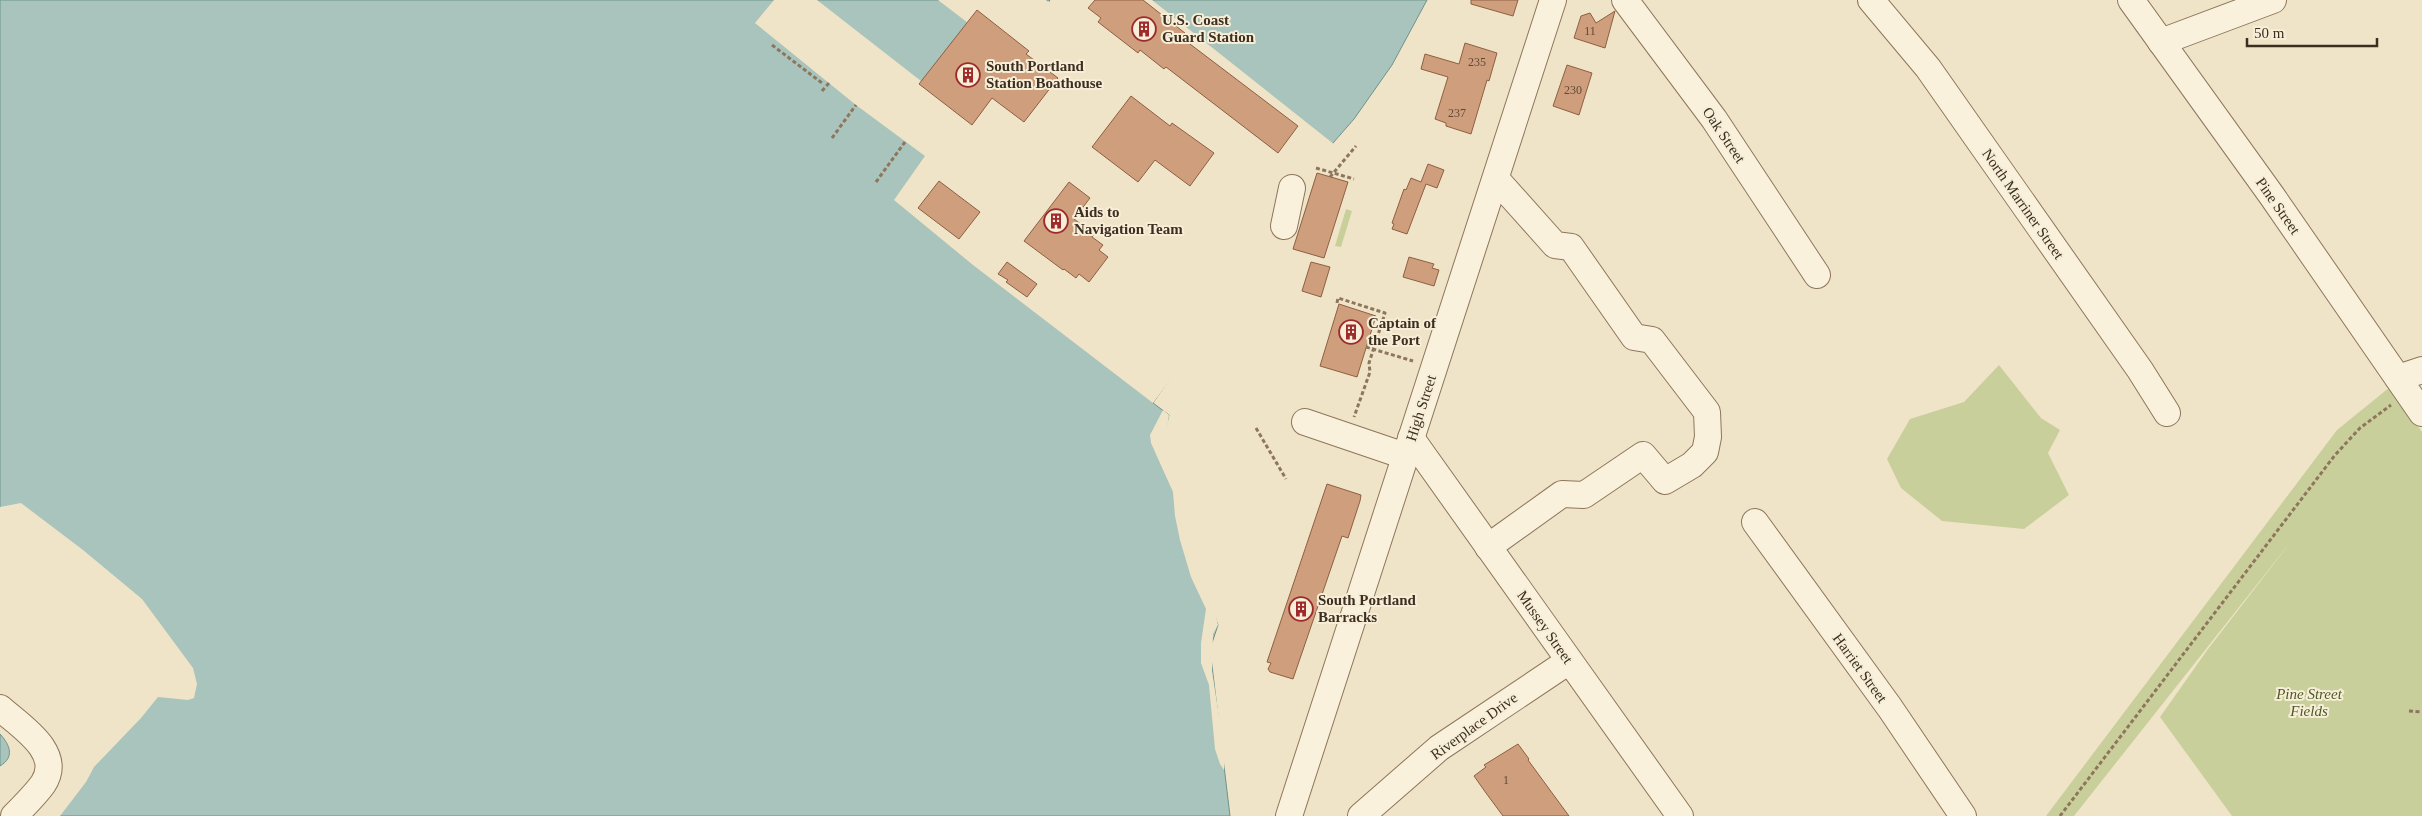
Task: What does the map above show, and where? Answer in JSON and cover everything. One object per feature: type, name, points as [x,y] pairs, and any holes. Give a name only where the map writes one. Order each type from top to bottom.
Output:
[{"type":"street","name":"High Street","points":[[1288,816],[1553,0]]},
{"type":"street","name":"Oak Street","points":[[1625,0],[1714,119],[1817,276]]},
{"type":"street","name":"North Marriner Street","points":[[1870,0],[1928,68],[2140,370],[2167,413]]},
{"type":"street","name":"Pine Street","points":[[2131,0],[2272,196],[2410,374],[2422,413]]},
{"type":"street","points":[[2161,42],[2273,0]]},
{"type":"street","points":[[1488,547],[1562,494],[1584,495],[1643,455],[1665,481],[1692,466],[1705,452],[1708,437],[1707,412],[1652,340],[1634,337],[1571,248],[1554,245],[1496,179]]},
{"type":"street","points":[[1284,226],[1292,188]]},
{"type":"street","points":[[1305,422],[1408,447]]},
{"type":"street","name":"Mussey Street","points":[[1408,447],[1488,547],[1680,816]]},
{"type":"street","name":"Harriet Street","points":[[1755,522],[1912,740],[1962,816]]},
{"type":"street","name":"Riverplace Drive","points":[[1361,816],[1439,748],[1569,661]]},
{"type":"street","points":[[0,708],[44,747],[48,759],[48,773],[43,784],[14,816]]},
{"type":"path","points":[[772,45],[826,87]]},
{"type":"path","points":[[822,91],[829,83]]},
{"type":"path","points":[[832,138],[856,105]]},
{"type":"path","points":[[876,182],[905,142]]},
{"type":"path","points":[[1331,175],[1356,146]]},
{"type":"path","points":[[1316,168],[1331,175],[1354,179]]},
{"type":"path","points":[[1337,303],[1338,298],[1385,313],[1369,363],[1370,372],[1352,425]]},
{"type":"path","points":[[1366,347],[1414,361]]},
{"type":"path","points":[[2060,816],[2335,455],[2360,428],[2392,404]]},
{"type":"path","points":[[1256,428],[1286,479]]},
{"type":"path","points":[[2409,711],[2422,712]]},
{"type":"green space","points":[[1346,209],[1352,211],[1341,247],[1335,246]]},
{"type":"green space","points":[[1999,365],[2041,418],[2060,430],[2048,453],[2069,495],[2024,529],[1942,521],[1901,488],[1887,459],[1910,419],[1964,402]]},
{"type":"green space","name":"Pine Street Fields","points":[[2390,387],[2422,432],[2422,816],[2232,816],[2160,717],[2208,649],[2293,539],[2074,816],[2046,816],[2337,430]]},
{"type":"water","points":[[0,0],[1427,0],[1392,65],[1354,119],[1333,143],[1153,403],[1169,415],[1162,445],[1184,527],[1218,625],[1210,649],[1230,816],[42,816],[141,692],[146,674],[131,649],[0,536]]},
{"type":"water","points":[[0,734],[6,742],[9,755],[8,759],[0,766]]},
{"type":"pier","points":[[774,0],[817,0],[921,81],[1014,58],[938,0],[1046,0],[1048,2],[1050,0],[1152,0],[1335,145],[1231,297],[1153,403],[973,265],[894,200],[925,156],[856,105],[755,23]]},
{"type":"pier","points":[[1163,410],[1169,415],[1165,444],[1181,497],[1188,531],[1212,599],[1218,625],[1213,634],[1212,671],[1225,755],[1224,770],[1215,749],[1209,685],[1201,663],[1201,643],[1206,609],[1191,577],[1180,540],[1173,492],[1151,443],[1150,435]]},
{"type":"pier","points":[[21,503],[83,550],[142,599],[193,668],[197,684],[194,698],[188,700],[158,697],[141,718],[94,767],[86,782],[60,816],[39,816],[139,691],[143,675],[129,651],[0,539],[0,507]]},
{"type":"building","points":[[1095,0],[1143,0],[1190,37],[1186,41],[1298,126],[1278,153],[1166,67],[1164,69],[1140,50],[1138,53],[1098,22],[1101,18],[1088,8]]},
{"type":"building","points":[[1471,0],[1518,0],[1513,16],[1471,4]]},
{"type":"building","name":"South Portland Station Boathouse","points":[[977,10],[1029,51],[1026,54],[1058,78],[1024,122],[992,98],[972,125],[919,84]]},
{"type":"building","points":[[1615,11],[1605,48],[1574,38],[1581,16],[1590,13],[1596,23]]},
{"type":"building","points":[[1465,43],[1497,53],[1471,134],[1446,126],[1446,123],[1435,119],[1448,77],[1421,69],[1425,54],[1459,64]]},
{"type":"building","points":[[1567,65],[1592,73],[1579,115],[1553,106]]},
{"type":"building","points":[[1131,96],[1170,126],[1172,123],[1214,153],[1190,186],[1155,160],[1138,182],[1092,147]]},
{"type":"building","points":[[1428,164],[1444,170],[1437,188],[1426,184],[1407,234],[1392,229],[1394,224],[1392,223],[1404,189],[1406,190],[1411,178],[1421,182]]},
{"type":"building","points":[[1317,173],[1348,182],[1324,258],[1293,249]]},
{"type":"building","points":[[939,181],[980,212],[959,239],[918,208]]},
{"type":"building","points":[[1069,182],[1090,198],[1074,219],[1094,234],[1092,237],[1103,245],[1099,250],[1108,257],[1089,282],[1079,274],[1076,278],[1063,270],[1024,241]]},
{"type":"building","points":[[1409,257],[1434,264],[1432,268],[1439,270],[1434,286],[1403,277]]},
{"type":"building","points":[[1007,262],[1037,284],[1027,297],[1006,282],[1008,280],[998,274]]},
{"type":"building","points":[[1311,262],[1330,267],[1321,297],[1302,291]]},
{"type":"building","name":"Captain of the Port","points":[[1339,304],[1376,316],[1357,377],[1320,366]]},
{"type":"building","name":"South Portland Barracks","points":[[1327,484],[1361,495],[1360,501],[1348,538],[1342,536],[1293,679],[1270,672],[1268,669],[1271,663],[1267,662]]},
{"type":"building","points":[[1518,744],[1569,816],[1503,816],[1486,793],[1474,776],[1486,767],[1484,765]]},
{"type":"place","name":"U.S. Coast Guard Station","points":[[1144,29]]},
{"type":"place","name":"South Portland Station Boathouse","points":[[968,75]]},
{"type":"place","name":"Aids to Navigation Team","points":[[1056,221]]},
{"type":"place","name":"Captain of the Port","points":[[1351,332]]},
{"type":"place","name":"South Portland Barracks","points":[[1301,609]]}]
